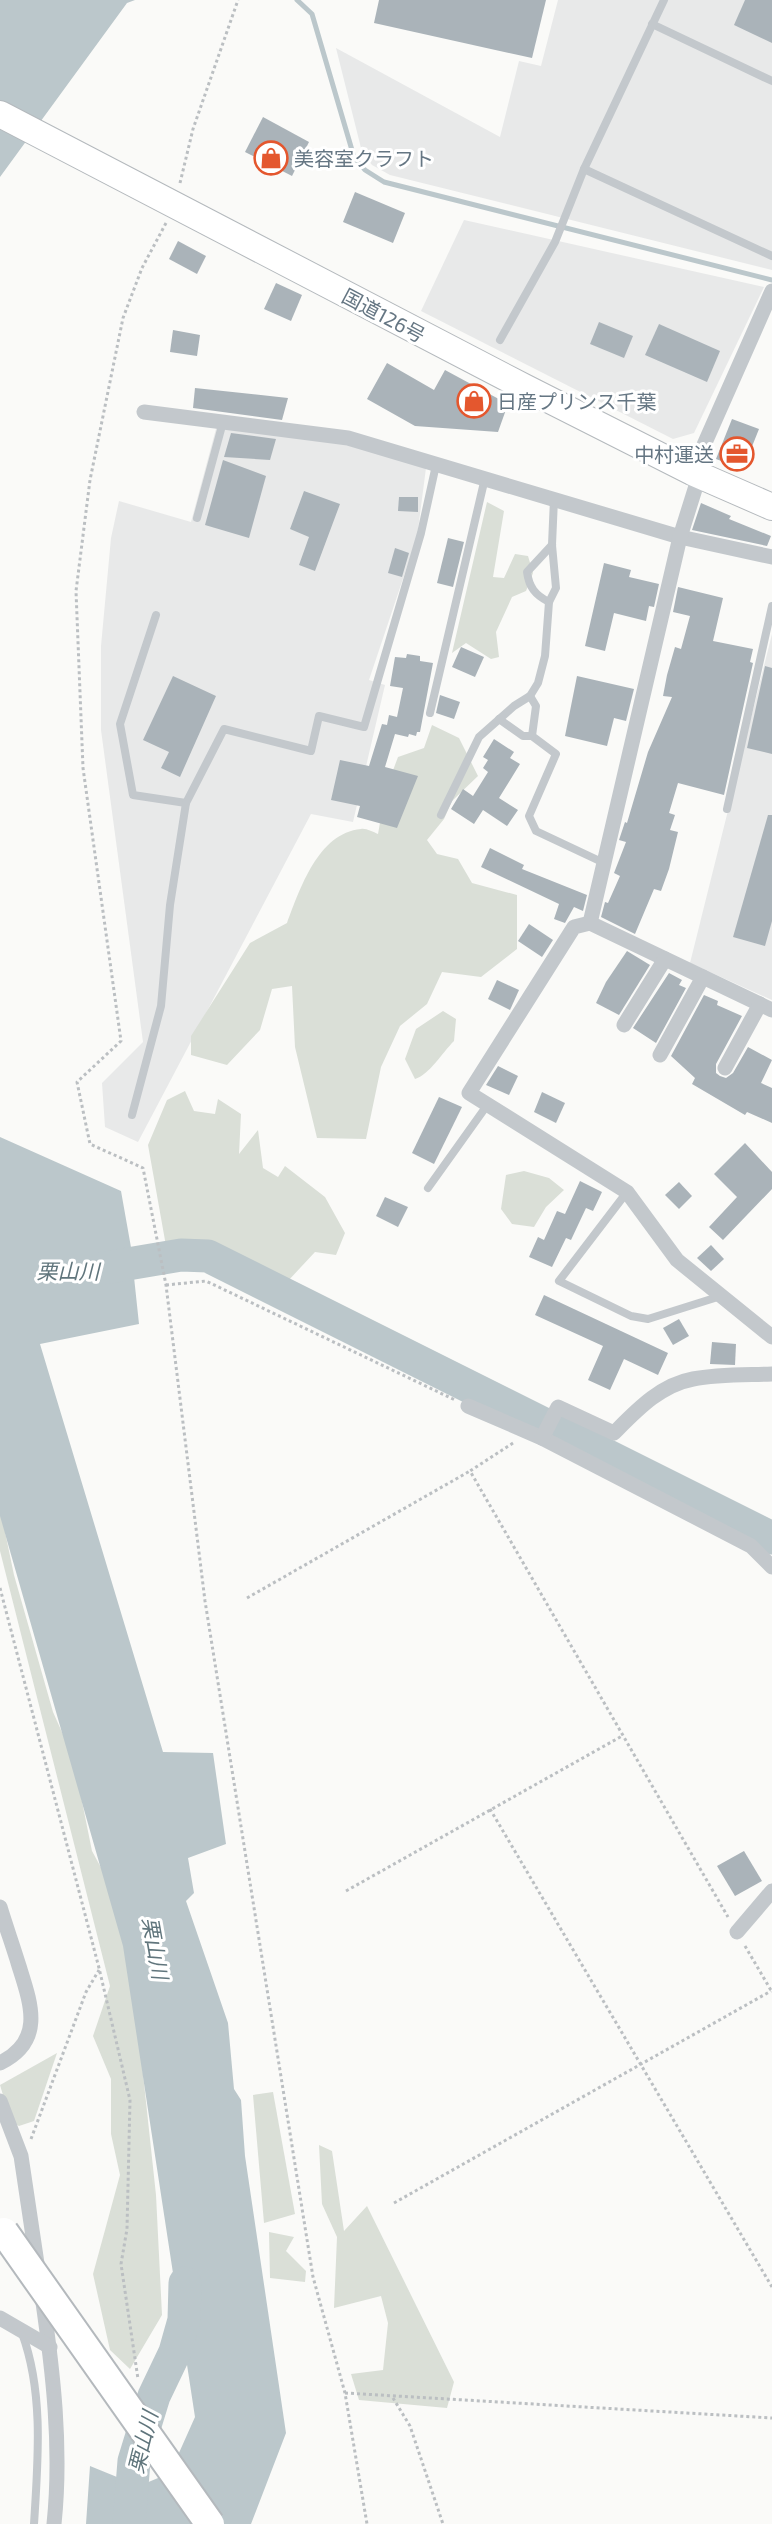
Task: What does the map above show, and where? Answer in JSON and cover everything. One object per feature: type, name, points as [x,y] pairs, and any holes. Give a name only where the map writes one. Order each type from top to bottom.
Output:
[{"type":"highway","name":"国道126号","points":[[0,114],[692,472],[772,507]]},
{"type":"highway","points":[[4,2232],[210,2524]]},
{"type":"street","points":[[590,923],[680,537],[696,486],[692,472],[772,291]]},
{"type":"street","points":[[144,412],[348,438],[680,537],[772,557]]},
{"type":"street","points":[[725,1068],[766,1007],[590,923],[574,927],[469,1093],[627,1192],[677,1260],[772,1337]]},
{"type":"street","points":[[624,1024],[665,959]]},
{"type":"street","points":[[660,1055],[703,977]]},
{"type":"street","points":[[536,1436],[558,1407],[614,1433],[664,1390],[692,1379],[772,1374]]},
{"type":"street","points":[[468,1406],[536,1436],[751,1546],[772,1567]]},
{"type":"street","points":[[737,1932],[772,1891]]},
{"type":"street","points":[[0,1907],[32,2006],[31,2028],[23,2044],[11,2058],[0,2063]]},
{"type":"street","points":[[0,2101],[21,2156],[50,2347],[58,2485],[54,2524]]},
{"type":"street","points":[[0,2318],[50,2347]]},
{"type":"lane","points":[[500,340],[555,242],[584,169],[664,0]]},
{"type":"lane","points":[[652,24],[772,81]]},
{"type":"lane","points":[[584,169],[772,256]]},
{"type":"lane","points":[[197,518],[223,422]]},
{"type":"lane","points":[[132,1115],[160,1006],[170,905],[186,803],[224,729],[311,751],[319,716],[364,726],[421,533],[436,465]]},
{"type":"lane","points":[[430,713],[485,478]]},
{"type":"lane","points":[[441,814],[479,737],[530,696],[538,683],[545,656],[549,602],[556,588],[552,545],[554,499]]},
{"type":"lane","points":[[549,602],[539,597],[529,585],[527,572],[552,545]]},
{"type":"lane","points":[[727,808],[772,606]]},
{"type":"lane","points":[[156,615],[120,724],[133,795],[186,803]]},
{"type":"lane","points":[[530,696],[536,706],[532,736]]},
{"type":"lane","points":[[500,719],[524,736],[532,736],[556,754],[529,816],[536,831],[604,862]]},
{"type":"lane","points":[[429,1188],[488,1104]]},
{"type":"lane","points":[[627,1192],[559,1281],[631,1316],[648,1319],[721,1296]]},
{"type":"lane","points":[[21,2331],[32,2361],[35,2383],[38,2456],[34,2524]]},
{"type":"path","points":[[238,0],[193,129],[175,206],[141,268],[123,318],[90,480],[76,591],[83,768],[121,1041],[77,1082],[90,1144],[143,1168],[166,1285],[205,1601],[313,2277],[345,2393],[367,2524]]},
{"type":"path","points":[[166,1285],[206,1281],[468,1406]]},
{"type":"path","points":[[247,1598],[536,1436]]},
{"type":"path","points":[[394,2203],[772,1991],[470,1471]]},
{"type":"path","points":[[0,1588],[99,1968],[130,2100],[127,2229],[121,2264],[138,2379]]},
{"type":"path","points":[[346,1890],[622,1736]]},
{"type":"path","points":[[490,1809],[772,2287]]},
{"type":"path","points":[[21,2156],[33,2136],[86,1992],[99,1968]]},
{"type":"path","points":[[345,2393],[772,2418]]},
{"type":"path","points":[[392,2397],[410,2426],[443,2524]]},
{"type":"shaded area","points":[[558,0],[772,0],[772,270],[390,175],[372,165],[362,152],[336,48],[500,137],[519,61],[541,66]]},
{"type":"shaded area","points":[[464,220],[764,287],[694,433],[673,439],[421,311]]},
{"type":"shaded area","points":[[217,425],[344,443],[426,468],[417,537],[369,680],[385,685],[353,822],[311,814],[138,1142],[105,1127],[102,1083],[143,1042],[101,730],[101,646],[111,538],[119,501],[191,522]]},
{"type":"shaded area","points":[[487,502],[504,511],[493,577],[504,578],[515,554],[528,556],[533,573],[526,591],[512,597],[496,632],[499,657],[491,659],[466,643],[452,653]]},
{"type":"shaded area","points":[[772,634],[772,1000],[690,963]]},
{"type":"shaded area","points":[[432,725],[459,738],[478,776],[452,801],[444,819],[427,840],[437,854],[458,859],[472,883],[517,895],[517,949],[481,977],[442,972],[427,1004],[400,1026],[381,1067],[366,1139],[317,1138],[295,1047],[292,986],[272,989],[260,1030],[227,1065],[191,1055],[191,1036],[250,943],[287,923],[305,879],[322,852],[346,833],[363,829],[378,834],[386,789],[398,757],[424,748]]},
{"type":"shaded area","points":[[443,1011],[456,1019],[454,1041],[430,1068],[415,1079],[405,1059],[416,1029]]},
{"type":"shaded area","points":[[185,1091],[194,1111],[215,1114],[218,1099],[241,1114],[239,1154],[258,1130],[263,1168],[278,1177],[285,1166],[325,1197],[345,1233],[336,1255],[315,1252],[287,1282],[217,1252],[166,1246],[148,1145],[167,1100]]},
{"type":"shaded area","points":[[524,1171],[549,1178],[564,1190],[546,1207],[534,1227],[512,1224],[501,1209],[506,1175]]},
{"type":"shaded area","points":[[0,1508],[14,1575],[53,1712],[73,1757],[92,1851],[117,1897],[133,1981],[156,2195],[162,2315],[130,2369],[110,2350],[93,2274],[120,2175],[111,2134],[111,2079],[93,2036],[110,1986],[0,1551]]},
{"type":"shaded area","points":[[57,2053],[34,2121],[19,2126],[11,2122],[0,2085]]},
{"type":"shaded area","points":[[273,2092],[295,2214],[264,2223],[253,2095]]},
{"type":"shaded area","points":[[319,2145],[332,2151],[344,2231],[367,2206],[454,2382],[447,2408],[359,2400],[351,2374],[383,2370],[388,2323],[381,2296],[334,2308],[337,2237],[322,2204]]},
{"type":"shaded area","points":[[269,2232],[294,2237],[286,2251],[306,2271],[305,2282],[270,2278]]},
{"type":"water","points":[[0,0],[135,0],[127,3],[0,177]]},
{"type":"water","name":"栗山川","points":[[0,1137],[121,1191],[132,1253],[146,1253],[148,1270],[134,1277],[139,1324],[40,1344],[163,1752],[213,1753],[226,1844],[188,1858],[194,1893],[186,1901],[228,2023],[234,2089],[241,2100],[245,2156],[286,2433],[251,2524],[86,2524],[90,2466],[139,2486],[170,2473],[195,2417],[123,1946],[0,1516]]},
{"type":"building","points":[[379,0],[546,0],[532,58],[374,23]]},
{"type":"building","points":[[745,0],[772,0],[772,43],[734,25]]},
{"type":"building","points":[[263,117],[309,142],[292,176],[245,152]]},
{"type":"building","points":[[355,192],[405,213],[393,243],[343,222]]},
{"type":"building","points":[[178,241],[206,256],[197,274],[169,259]]},
{"type":"building","points":[[276,283],[302,295],[291,321],[264,309]]},
{"type":"building","points":[[599,322],[633,336],[624,358],[590,344]]},
{"type":"building","points":[[659,324],[720,351],[707,382],[645,355]]},
{"type":"building","points":[[173,330],[200,335],[197,356],[170,352]]},
{"type":"building","points":[[387,363],[434,390],[445,370],[508,404],[498,432],[415,426],[367,399]]},
{"type":"building","points":[[195,388],[288,398],[282,420],[193,408]]},
{"type":"building","points":[[732,419],[759,429],[743,469],[716,459]]},
{"type":"building","points":[[231,433],[276,439],[270,460],[224,457]]},
{"type":"building","points":[[223,460],[266,476],[249,538],[205,525]]},
{"type":"building","points":[[304,491],[340,504],[315,571],[299,565],[309,537],[290,529]]},
{"type":"building","points":[[399,497],[418,497],[418,512],[398,511]]},
{"type":"building","points":[[701,503],[731,516],[729,519],[771,536],[767,546],[692,530]]},
{"type":"building","points":[[448,538],[464,542],[453,587],[437,583]]},
{"type":"building","points":[[395,548],[409,553],[402,577],[388,573]]},
{"type":"building","points":[[604,563],[631,570],[629,577],[659,584],[654,607],[649,606],[646,621],[614,613],[605,651],[585,646]]},
{"type":"building","points":[[678,587],[723,598],[713,641],[753,649],[750,662],[753,663],[724,795],[678,783],[669,813],[675,815],[670,830],[678,832],[669,869],[661,891],[654,889],[635,934],[601,917],[605,902],[608,903],[620,876],[614,873],[626,842],[619,840],[625,822],[627,823],[648,752],[672,697],[663,696],[667,675],[675,647],[681,649],[690,616],[673,612]]},
{"type":"building","points":[[461,647],[484,657],[475,677],[452,667]]},
{"type":"building","points":[[407,654],[420,656],[420,661],[433,663],[420,732],[417,732],[416,736],[409,734],[408,737],[395,734],[385,767],[418,776],[397,828],[357,817],[360,806],[331,800],[340,760],[369,766],[382,724],[387,725],[389,715],[397,717],[403,688],[390,686],[395,657],[406,658]]},
{"type":"building","points":[[765,666],[772,668],[772,754],[747,748]]},
{"type":"building","points":[[173,676],[216,696],[180,777],[161,768],[169,752],[143,740]]},
{"type":"building","points":[[577,676],[634,689],[626,721],[614,718],[607,746],[565,736]]},
{"type":"building","points":[[440,695],[460,702],[454,719],[436,713]]},
{"type":"building","points":[[494,739],[514,752],[510,758],[520,764],[499,798],[518,810],[507,826],[483,810],[474,824],[451,809],[463,789],[473,796],[488,772],[483,768],[488,760],[483,757]]},
{"type":"building","points":[[768,815],[772,815],[772,921],[765,946],[733,937]]},
{"type":"building","points":[[490,848],[524,865],[522,869],[587,895],[583,911],[574,907],[565,923],[554,919],[559,904],[481,867]]},
{"type":"building","points":[[529,924],[553,940],[542,957],[518,941]]},
{"type":"building","points":[[627,951],[650,965],[619,1015],[596,1003],[606,982]]},
{"type":"building","points":[[669,973],[682,980],[679,985],[686,988],[656,1043],[633,1028]]},
{"type":"building","points":[[497,980],[519,990],[510,1010],[488,999]]},
{"type":"building","points":[[704,995],[718,1001],[717,1005],[742,1016],[716,1064],[716,1073],[726,1078],[733,1073],[748,1047],[772,1060],[761,1083],[772,1088],[772,1123],[747,1112],[745,1115],[692,1084],[695,1078],[671,1056]]},
{"type":"building","points":[[498,1066],[518,1076],[509,1095],[486,1085]]},
{"type":"building","points":[[542,1092],[565,1103],[556,1123],[534,1112]]},
{"type":"building","points":[[439,1097],[462,1107],[434,1164],[412,1153]]},
{"type":"building","points":[[745,1143],[772,1172],[772,1189],[723,1240],[709,1227],[737,1197],[714,1174]]},
{"type":"building","points":[[580,1181],[602,1192],[593,1211],[586,1208],[571,1240],[566,1238],[552,1267],[529,1257],[538,1237],[544,1240],[557,1211],[565,1214]]},
{"type":"building","points":[[679,1182],[692,1196],[679,1209],[665,1195]]},
{"type":"building","points":[[385,1197],[408,1207],[398,1227],[376,1216]]},
{"type":"building","points":[[711,1245],[724,1259],[711,1271],[697,1258]]},
{"type":"building","points":[[544,1295],[668,1353],[658,1375],[624,1359],[610,1390],[588,1380],[603,1346],[535,1315]]},
{"type":"building","points":[[679,1319],[689,1336],[673,1345],[663,1328]]},
{"type":"building","points":[[712,1342],[736,1344],[735,1365],[710,1364]]},
{"type":"building","points":[[744,1851],[762,1881],[735,1896],[717,1866]]},
{"type":"waterway","points":[[297,0],[312,14],[354,157],[365,170],[384,182],[772,280]]},
{"type":"waterway","points":[[104,1268],[181,1255],[208,1256],[772,1538]]},
{"type":"waterway","name":"栗山川","points":[[129,2524],[134,2461],[154,2396],[175,2352],[184,2320],[185,2283]]},
{"type":"place","name":"美容室クラフト","points":[[271,158]]},
{"type":"place","name":"日産プリンス千葉","points":[[474,401]]},
{"type":"place","name":"中村運送","points":[[737,454]]}]
